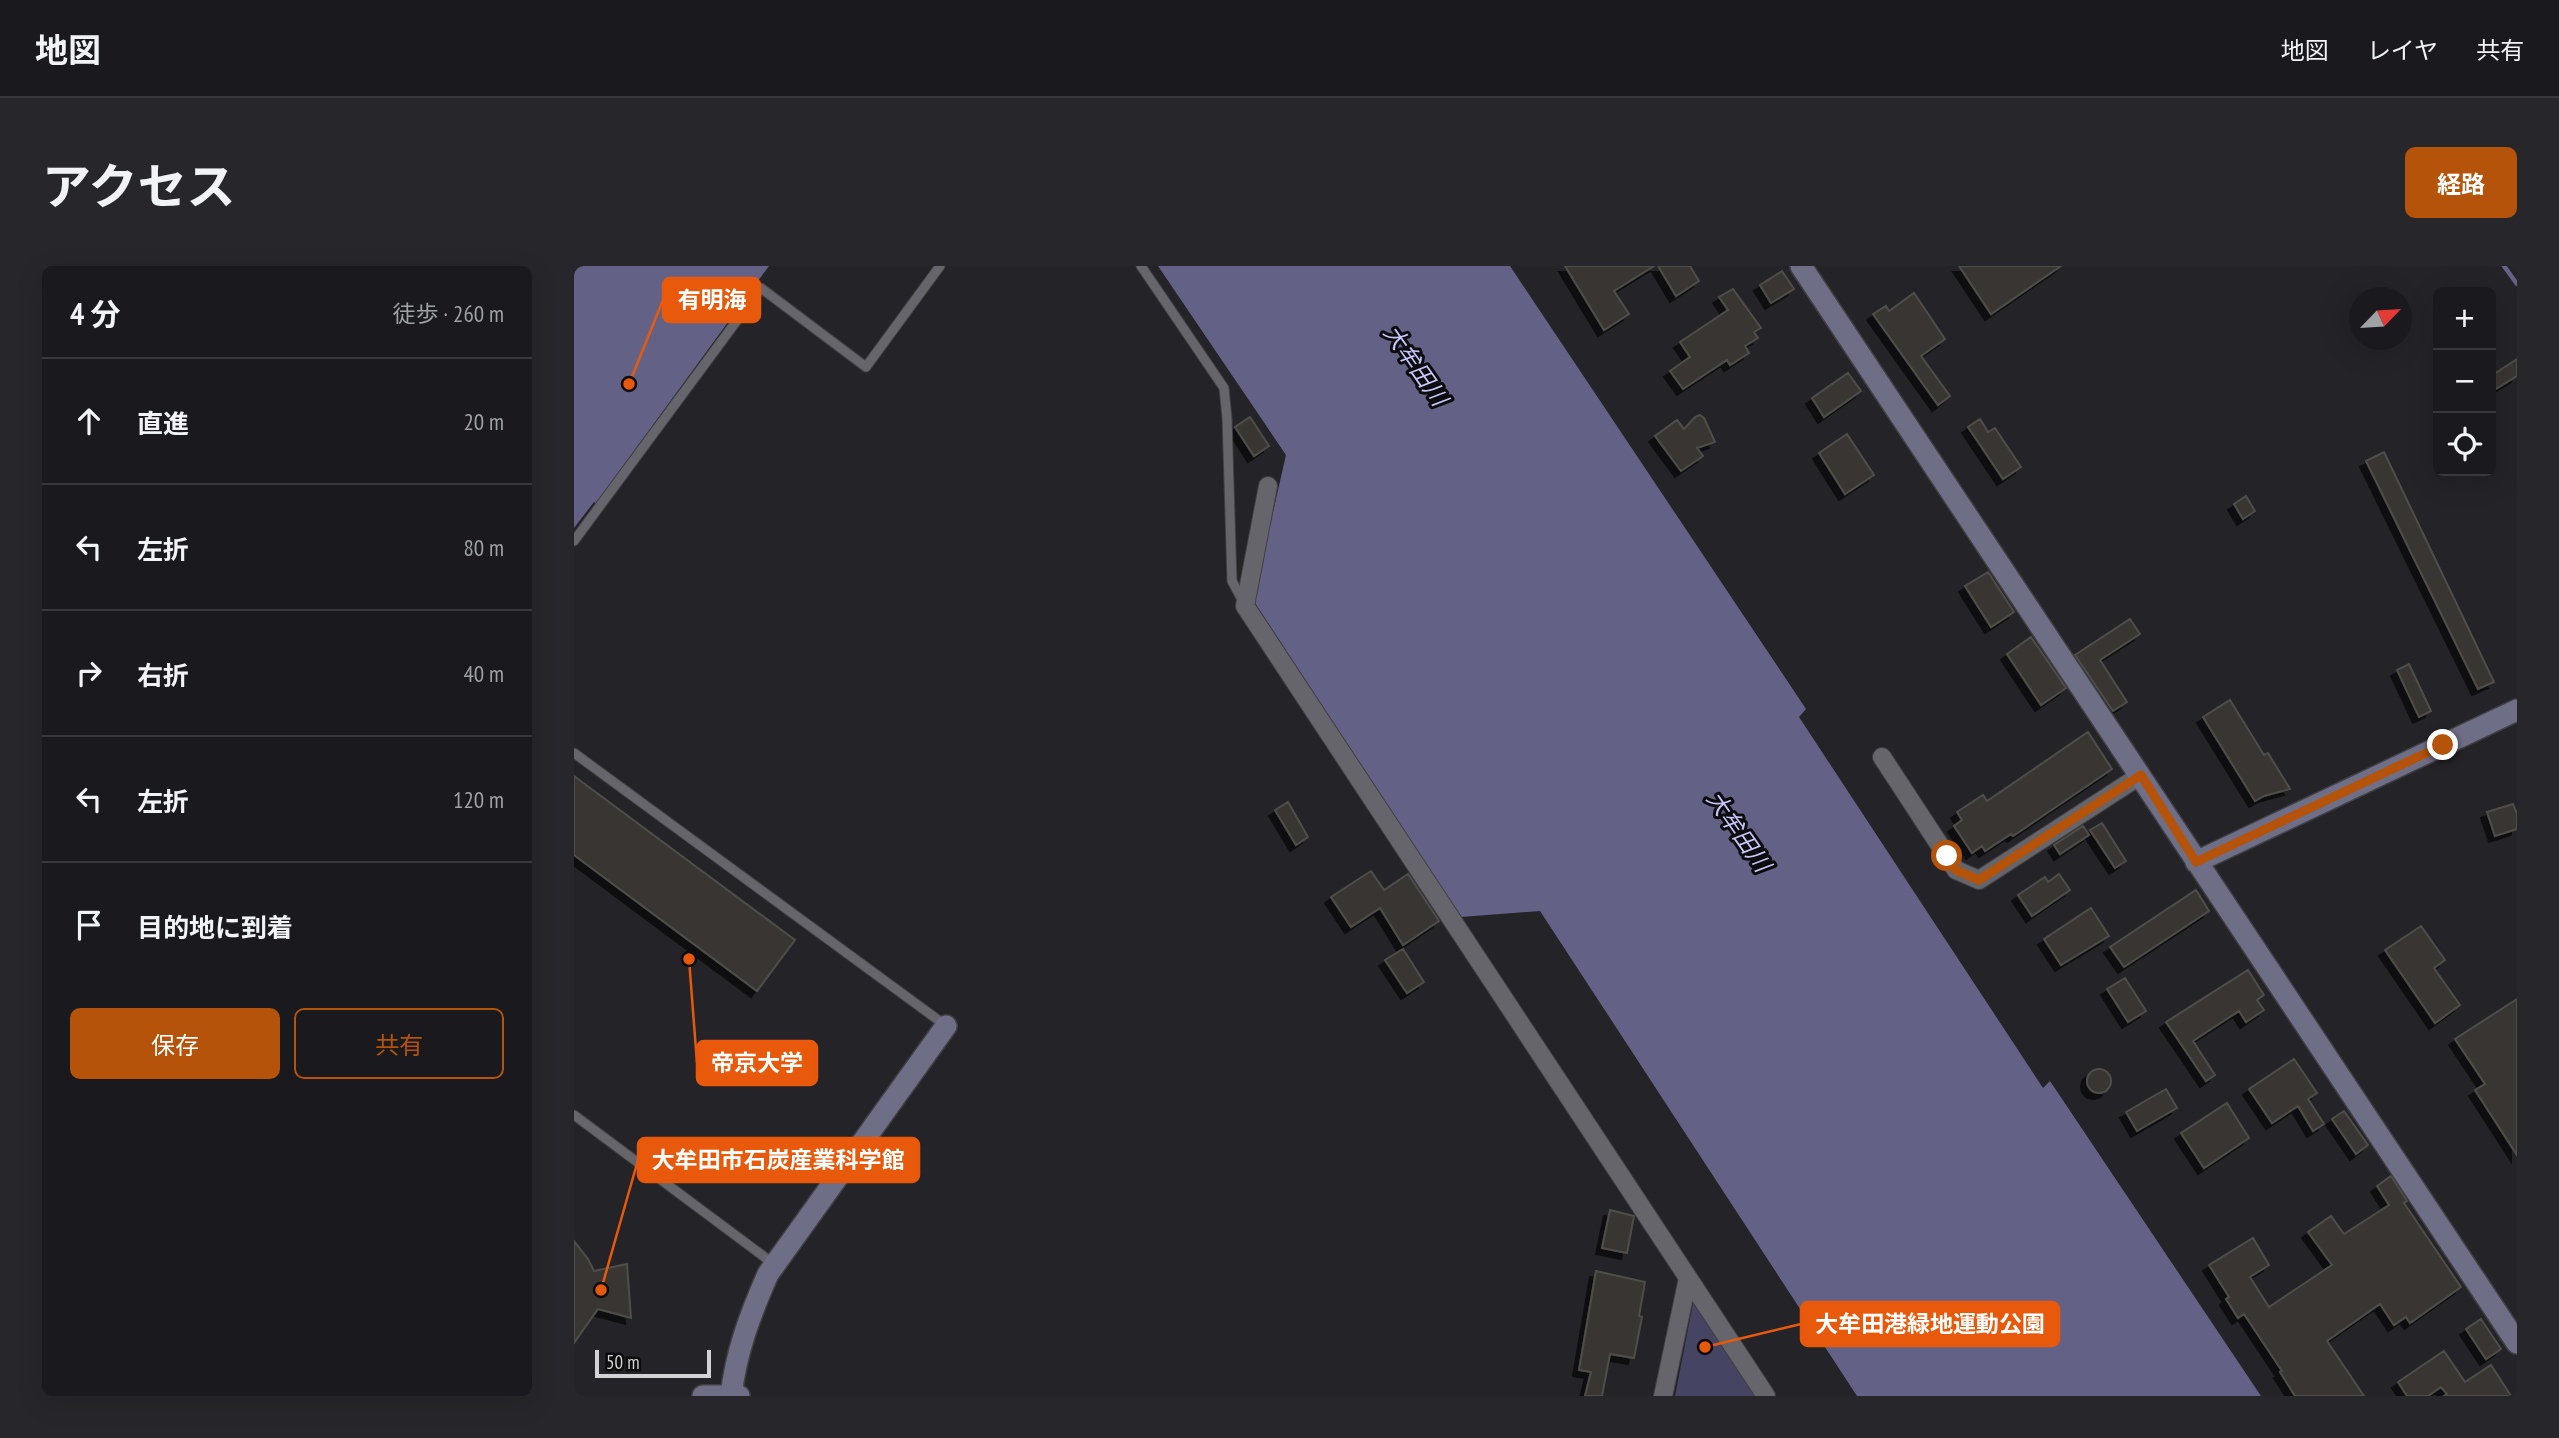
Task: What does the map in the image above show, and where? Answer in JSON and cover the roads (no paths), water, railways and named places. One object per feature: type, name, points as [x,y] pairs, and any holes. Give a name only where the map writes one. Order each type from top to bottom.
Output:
[{"type":"street","points":[[1801,266],[2517,1343]]},
{"type":"street","points":[[1268,486],[1245,606],[1766,1396]]},
{"type":"street","points":[[2196,862],[2517,710]]},
{"type":"street","points":[[1882,757],[1956,870],[1979,880],[2141,775]]},
{"type":"street","points":[[703,1396],[734,1396],[739,1345],[768,1275],[946,1026]]},
{"type":"street","points":[[1663,1396],[1688,1278]]},
{"type":"lane","points":[[574,541],[761,288],[866,367],[940,266]]},
{"type":"lane","points":[[1141,266],[1224,388],[1232,581],[1245,606]]},
{"type":"lane","points":[[574,753],[946,1026]]},
{"type":"lane","points":[[574,1115],[776,1265]]},
{"type":"water","points":[[574,266],[769,266],[596,503],[594,502],[574,528]]},
{"type":"water","name":"大牟田川","points":[[1158,266],[1510,266],[1806,709],[1799,717],[2043,1088],[2050,1081],[2261,1396],[1857,1396],[1540,911],[1461,917],[1253,600],[1286,455]]},
{"type":"waterway","points":[[2504,266],[2517,284]]},
{"type":"place","name":"有明海","points":[[629,384]]},
{"type":"place","name":"帝京大学","points":[[689,959]]},
{"type":"place","name":"大牟田市石炭産業科学館","points":[[601,1290]]},
{"type":"place","name":"大牟田港緑地運動公園","points":[[1705,1347]]}]
